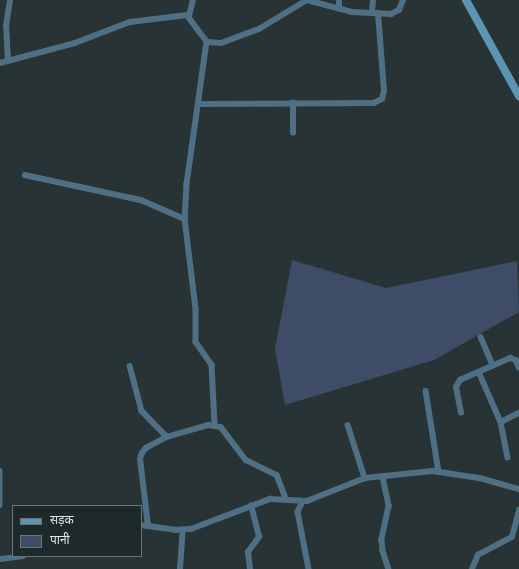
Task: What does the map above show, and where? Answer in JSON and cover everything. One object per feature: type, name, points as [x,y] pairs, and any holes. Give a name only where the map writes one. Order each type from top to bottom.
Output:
[{"type":"main road","points":[[466,0],[519,96]]},
{"type":"street","points":[[8,61],[6,26],[10,0]]},
{"type":"street","points":[[193,0],[189,16],[207,42],[187,184],[185,219],[196,309],[196,342],[212,365],[215,425]]},
{"type":"street","points":[[207,42],[221,43],[247,35],[307,0],[322,2],[339,9],[375,13],[396,13],[403,0]]},
{"type":"street","points":[[339,0],[339,9]]},
{"type":"street","points":[[198,104],[374,102],[382,99],[384,91],[375,13],[372,0]]},
{"type":"street","points":[[0,63],[75,43],[126,23],[189,16]]},
{"type":"street","points":[[293,103],[293,133]]},
{"type":"street","points":[[25,175],[141,200],[185,219]]},
{"type":"street","points":[[481,337],[493,365]]},
{"type":"street","points":[[461,413],[457,383],[493,365],[514,358],[519,367]]},
{"type":"street","points":[[130,366],[142,411],[168,437]]},
{"type":"street","points":[[479,372],[501,422],[508,457]]},
{"type":"street","points":[[426,391],[439,472]]},
{"type":"street","points":[[501,422],[519,413]]},
{"type":"street","points":[[148,526],[140,459],[146,448],[168,437],[215,425],[221,427],[246,460],[277,476],[286,498]]},
{"type":"street","points":[[348,425],[365,478]]},
{"type":"street","points":[[0,472],[0,505]]},
{"type":"street","points":[[142,525],[183,530],[206,525],[270,499],[286,498],[303,502],[317,499],[365,478],[439,472],[480,478],[519,489]]},
{"type":"street","points":[[383,477],[389,506],[382,540],[383,551],[389,569]]},
{"type":"street","points":[[303,502],[298,512],[309,569]]},
{"type":"street","points":[[250,569],[248,552],[259,537],[251,506]]},
{"type":"street","points":[[472,569],[478,555],[512,538],[519,510]]},
{"type":"street","points":[[180,569],[183,530]]},
{"type":"street","points":[[0,559],[15,557]]},
{"type":"water","points":[[292,260],[386,288],[517,261],[519,312],[434,360],[285,405],[275,349]]}]
